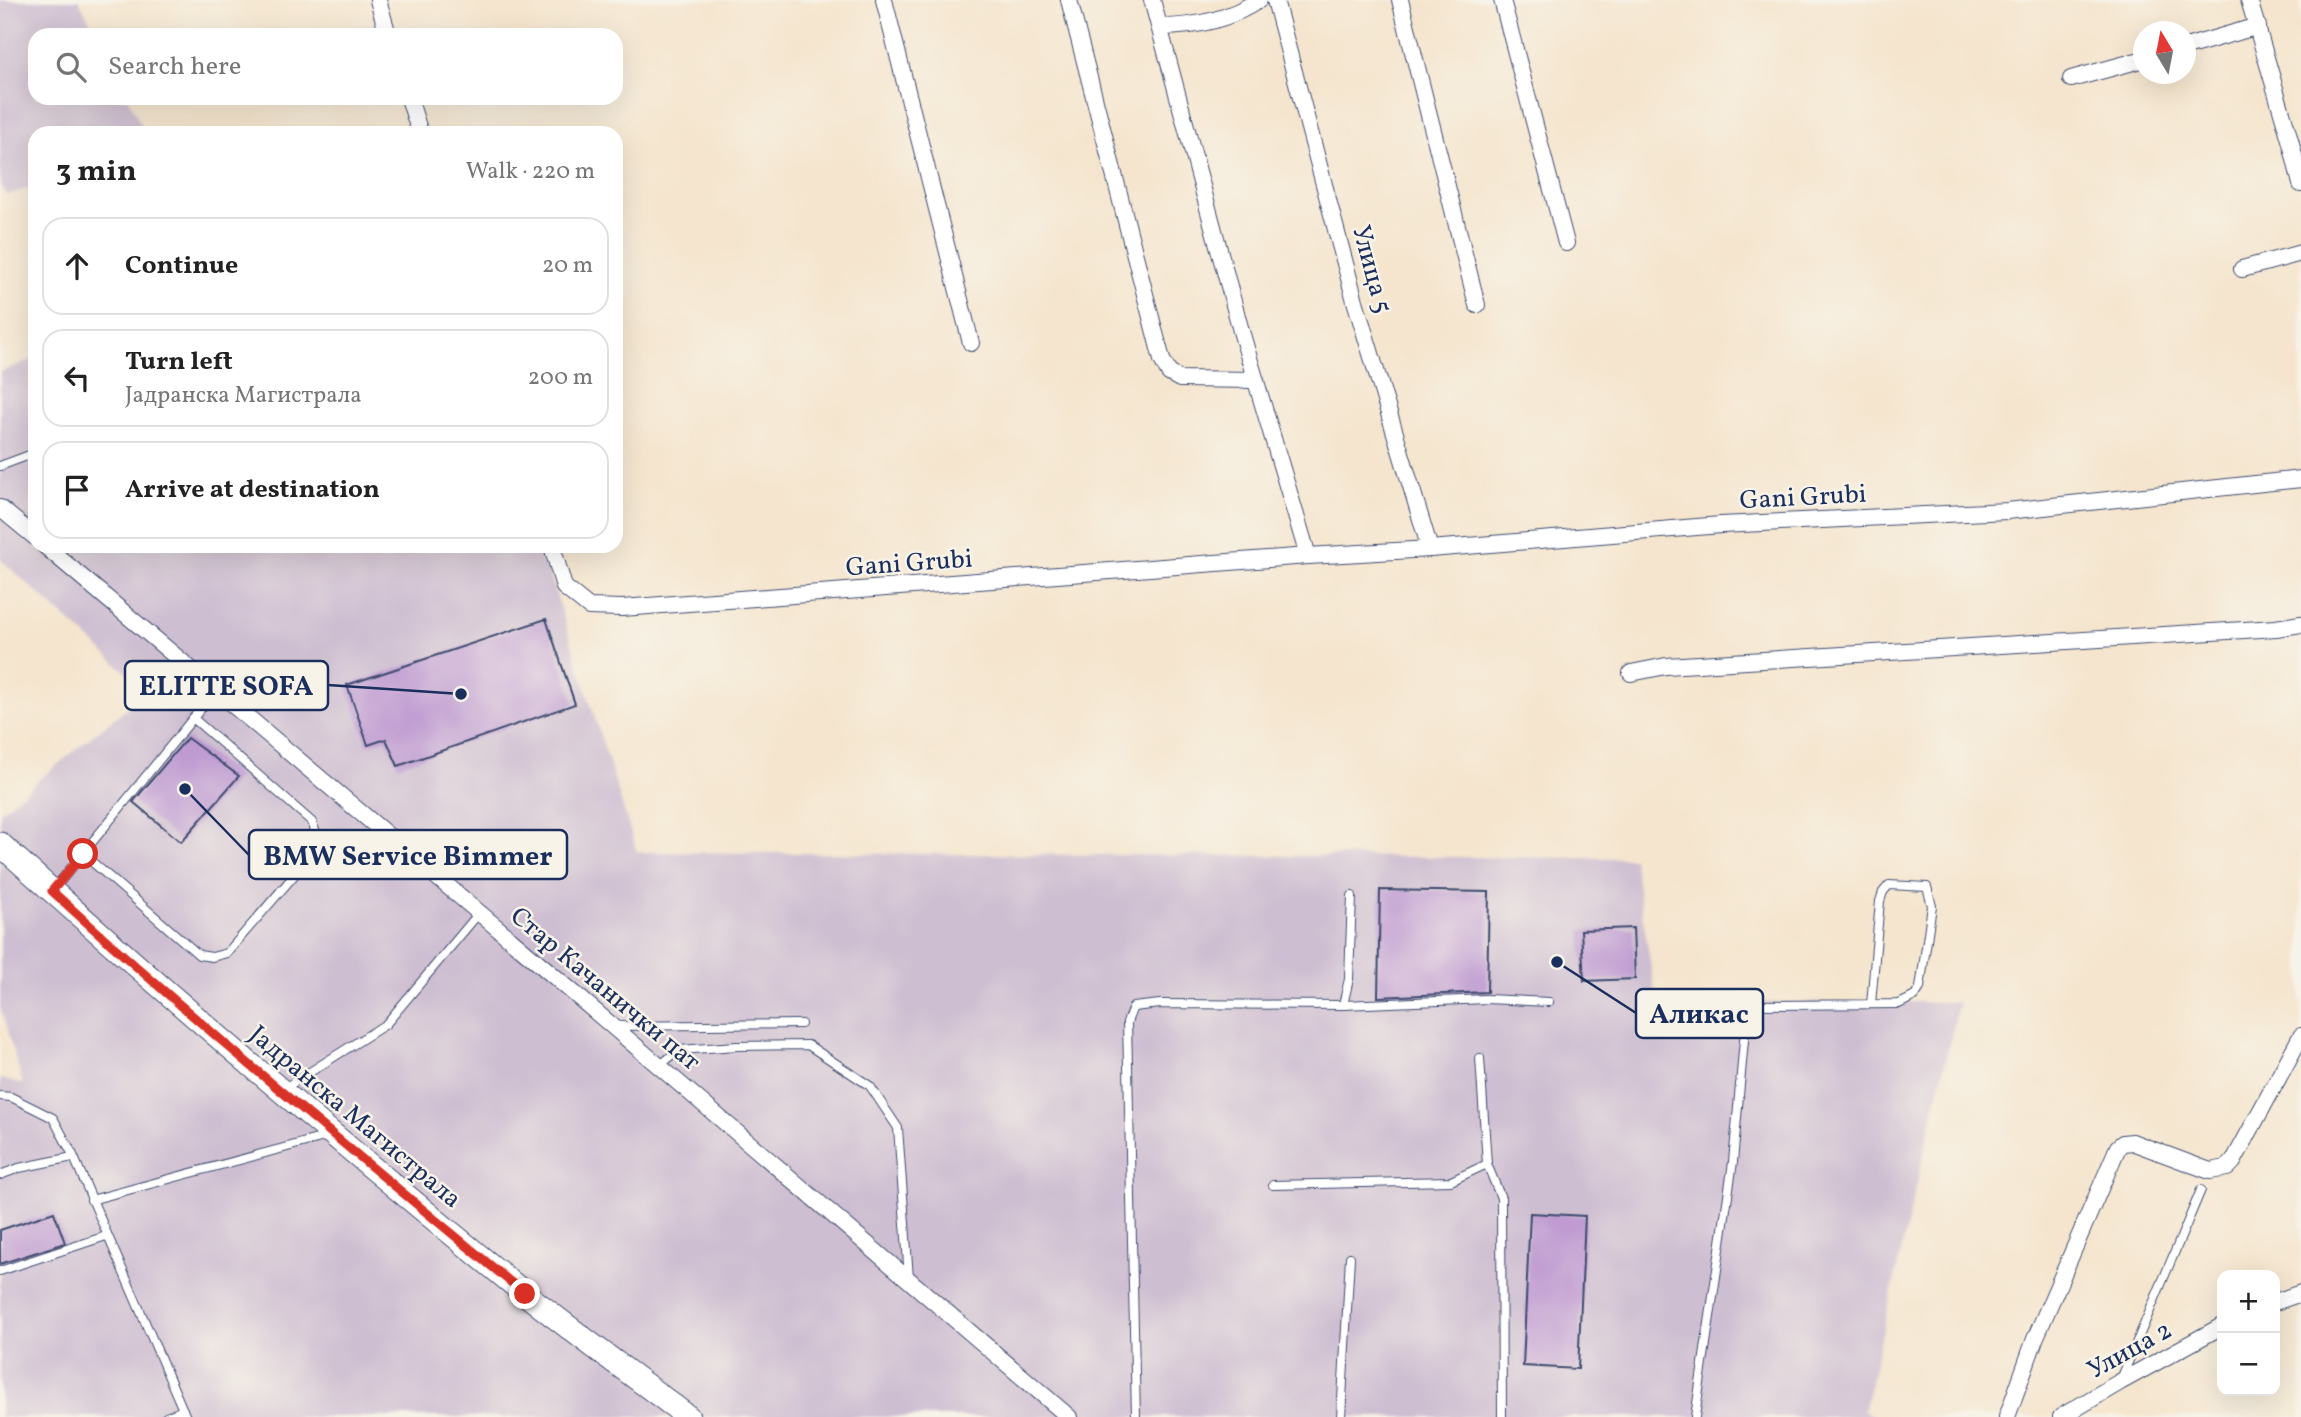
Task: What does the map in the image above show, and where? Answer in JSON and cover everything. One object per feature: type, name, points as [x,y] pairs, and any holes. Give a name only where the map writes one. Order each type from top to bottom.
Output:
[{"type":"street","points":[[378,0],[386,28]]},
{"type":"street","points":[[884,0],[971,343]]},
{"type":"street","points":[[1069,0],[1162,360],[1169,373],[1180,379],[1255,380]]},
{"type":"street","points":[[1152,0],[1255,380],[1308,556]]},
{"type":"street","points":[[1160,27],[1188,27],[1220,18],[1259,0]]},
{"type":"street","name":"Улица 5","points":[[1275,0],[1355,301],[1430,549]]},
{"type":"street","points":[[1399,0],[1477,306]]},
{"type":"street","points":[[1502,0],[1566,243]]},
{"type":"street","points":[[2249,0],[2296,141],[2301,184]]},
{"type":"street","points":[[2196,44],[2258,26]]},
{"type":"street","points":[[2071,79],[2133,62]]},
{"type":"street","points":[[410,105],[418,126]]},
{"type":"street","points":[[2242,269],[2301,253]]},
{"type":"street","name":"Gani Grubi","points":[[554,553],[564,587],[589,607],[622,608],[1721,525],[2007,511],[2301,479]]},
{"type":"street","points":[[0,508],[28,531]]},
{"type":"street","name":"Стар Качанички пат","points":[[53,553],[1069,1417]]},
{"type":"street","points":[[1631,673],[1666,666],[2276,628],[2301,624]]},
{"type":"street","name":"Јадранска Магистрала","points":[[0,844],[114,948],[333,1135],[525,1294],[688,1417]]},
{"type":"street","points":[[2007,1417],[2035,1339],[2118,1147],[2132,1142],[2210,1171],[2227,1168],[2233,1163],[2301,1036]]},
{"type":"street","points":[[2280,1301],[2301,1293]]},
{"type":"street","name":"Улица 2","points":[[2061,1417],[2120,1381],[2217,1329]]},
{"type":"lane","points":[[0,466],[28,456]]},
{"type":"lane","points":[[52,891],[216,690]]},
{"type":"lane","points":[[83,854],[199,955],[212,957],[227,953],[316,850],[316,833],[312,822],[193,718]]},
{"type":"lane","points":[[1695,1417],[1733,1162],[1746,1018],[1756,1006],[1871,1004],[1907,1001],[1920,988],[1931,906],[1927,887],[1889,885],[1883,892],[1871,1004]]},
{"type":"lane","points":[[1343,1005],[1349,979],[1352,896]]},
{"type":"lane","points":[[281,1090],[386,1024],[479,913]]},
{"type":"lane","points":[[1136,1417],[1127,1022],[1133,1007],[1160,1004],[1343,1005],[1487,999],[1549,1002]]},
{"type":"lane","points":[[612,1026],[801,1024]]},
{"type":"lane","points":[[659,1066],[679,1051],[737,1046],[808,1045],[870,1086],[898,1128],[910,1281]]},
{"type":"lane","points":[[1480,1058],[1487,1164],[1501,1198],[1502,1417]]},
{"type":"lane","points":[[0,1096],[10,1097],[53,1118],[74,1157],[184,1413],[166,1417]]},
{"type":"lane","points":[[91,1200],[333,1135]]},
{"type":"lane","points":[[0,1175],[19,1168],[74,1157]]},
{"type":"lane","points":[[1273,1185],[1451,1181],[1487,1164]]},
{"type":"lane","points":[[2120,1381],[2201,1190]]},
{"type":"lane","points":[[0,1270],[106,1236]]},
{"type":"lane","points":[[1341,1417],[1350,1258]]},
{"type":"shaded area","points":[[0,0],[79,0],[93,28],[28,28],[28,105],[131,105],[142,126],[28,126],[28,188],[7,195],[0,185]]},
{"type":"shaded area","points":[[28,361],[28,553],[543,553],[637,852],[1633,858],[1657,1003],[1959,1002],[1864,1411],[1875,1417],[0,1417],[0,1079],[23,1084],[0,1007],[0,812],[147,691],[0,559],[0,372]]},
{"type":"building","points":[[546,619],[575,704],[398,766],[386,739],[368,745],[347,685]]},
{"type":"building","points":[[187,738],[239,776],[181,842],[133,802]]},
{"type":"building","points":[[1380,890],[1489,892],[1487,992],[1378,997]]},
{"type":"building","points":[[1633,928],[1635,979],[1584,981],[1581,930]]},
{"type":"building","points":[[54,1212],[65,1243],[0,1264],[0,1230]]},
{"type":"building","points":[[1530,1213],[1585,1216],[1578,1369],[1523,1366]]},
{"type":"place","name":"ELITTE SOFA","points":[[461,694]]},
{"type":"place","name":"BMW Service Bimmer","points":[[185,789]]},
{"type":"place","name":"Аликас","points":[[1557,962]]},
{"type":"route","points":[[83,854],[52,891],[114,948],[333,1135],[525,1294]]}]
